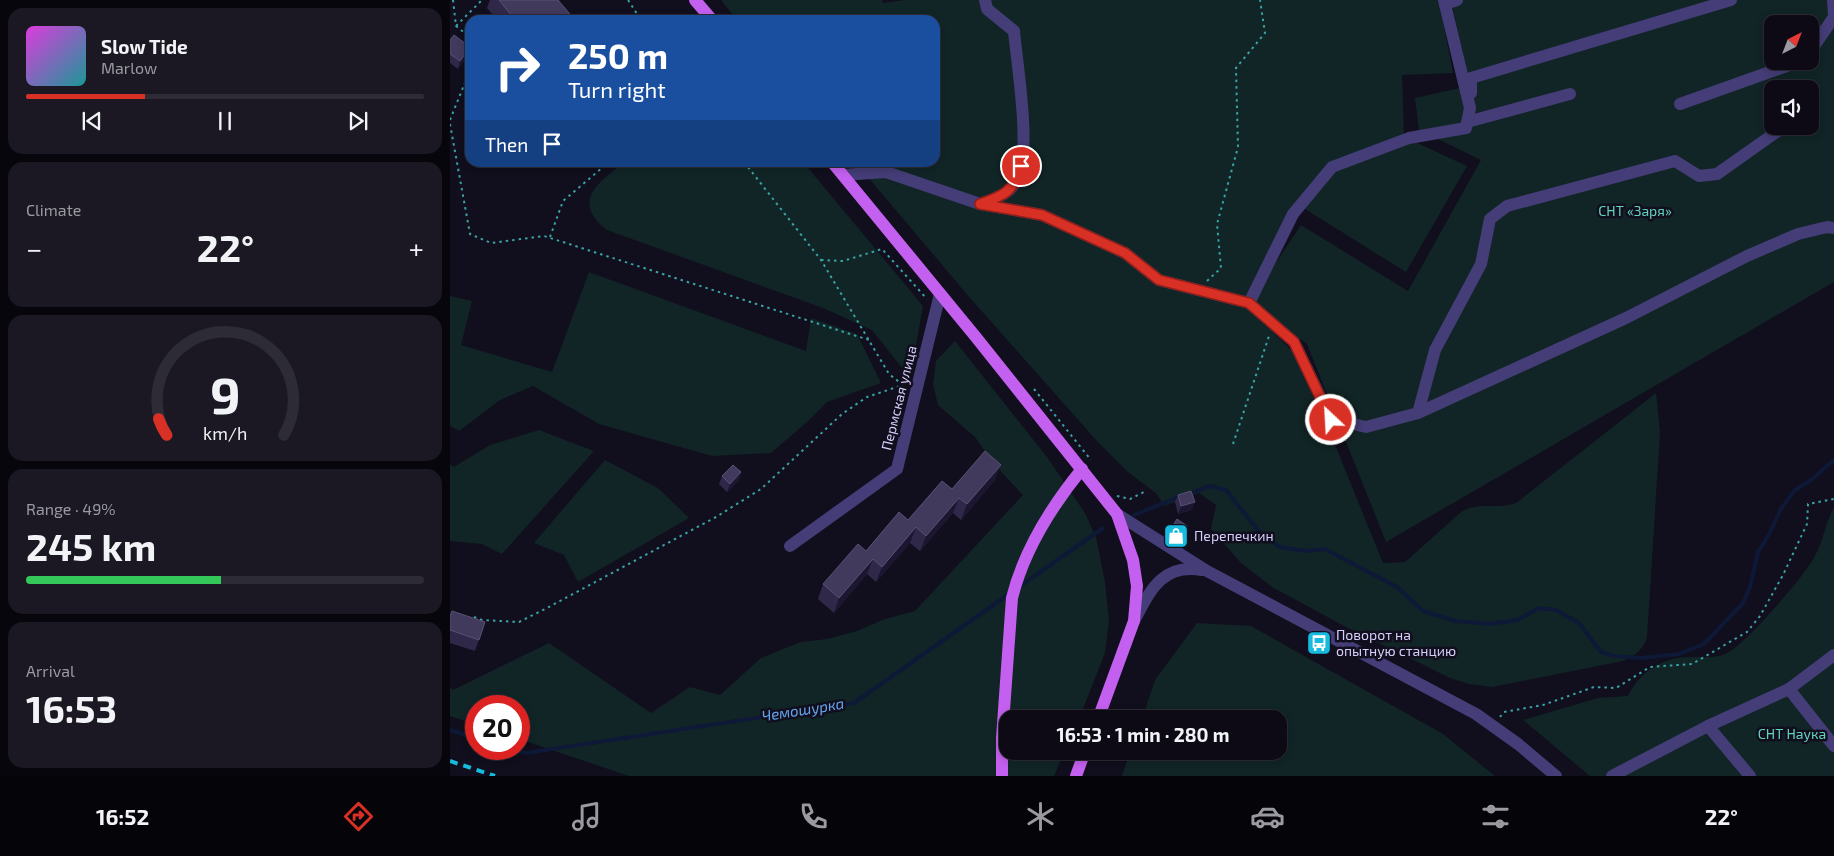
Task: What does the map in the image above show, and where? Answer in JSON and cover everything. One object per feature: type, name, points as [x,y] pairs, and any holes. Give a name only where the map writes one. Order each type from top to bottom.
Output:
[{"type":"main road","points":[[695,0],[708,15]]},
{"type":"main road","points":[[836,167],[1082,469],[1116,514],[1134,560],[1137,586],[1134,621],[1101,710]]},
{"type":"main road","points":[[1002,776],[1002,738],[1012,598],[1017,580],[1040,531],[1058,500],[1082,469]]},
{"type":"main road","points":[[1076,776],[1082,760]]},
{"type":"street","points":[[980,204],[1003,196],[1017,181],[1025,152],[1014,31],[987,9],[985,0]]},
{"type":"street","points":[[1249,303],[1293,214],[1332,167],[1409,138],[1466,128],[1470,108],[1471,78],[1731,0]]},
{"type":"street","points":[[1819,38],[1834,16],[1833,0]]},
{"type":"street","points":[[1448,1],[1470,108]]},
{"type":"street","points":[[1680,104],[1776,70]]},
{"type":"street","points":[[1467,122],[1570,94]]},
{"type":"street","points":[[1418,413],[1435,350],[1481,264],[1490,219],[1507,206],[1675,161],[1699,176],[1717,174],[1772,135]]},
{"type":"street","points":[[843,175],[886,172],[980,204],[1042,215],[1125,253],[1159,280],[1249,303],[1294,342],[1331,420],[1366,427],[1418,413],[1626,318],[1747,256],[1798,234],[1827,227],[1834,228]]},
{"type":"street","name":"Пермская улица","points":[[790,546],[897,469],[940,294]]},
{"type":"street","points":[[1116,514],[1207,571],[1476,714],[1556,776]]},
{"type":"street","points":[[1134,621],[1146,597],[1166,575],[1178,569],[1191,568],[1207,571]]},
{"type":"street","points":[[1612,776],[1708,726],[1789,689],[1834,655]]},
{"type":"street","points":[[1789,689],[1834,746]]},
{"type":"street","points":[[1708,726],[1750,776]]},
{"type":"path","points":[[453,0],[456,26],[465,33]]},
{"type":"path","points":[[467,15],[482,0]]},
{"type":"path","points":[[628,0],[638,15]]},
{"type":"path","points":[[1197,290],[1221,268],[1217,224],[1238,146],[1236,68],[1265,33],[1260,0]]},
{"type":"path","points":[[456,26],[465,17]]},
{"type":"path","points":[[450,120],[465,82]]},
{"type":"path","points":[[450,124],[470,234],[491,243],[544,236],[869,340]]},
{"type":"path","points":[[550,238],[563,201],[603,167]]},
{"type":"path","points":[[748,167],[821,260],[889,374],[903,385]]},
{"type":"path","points":[[1233,444],[1274,324]]},
{"type":"path","points":[[474,617],[482,620],[519,622],[581,590],[738,503],[761,488],[842,414],[867,397],[903,385],[917,386]]},
{"type":"path","points":[[1117,496],[1130,499],[1146,491]]},
{"type":"path","points":[[1493,726],[1504,712],[1543,705],[1594,687],[1616,688],[1650,667],[1692,664],[1747,632],[1760,616],[1783,575],[1807,524],[1808,504],[1834,499]]},
{"type":"green space","points":[[721,0],[882,0],[883,3],[905,0],[1439,0],[1453,73],[1402,75],[1404,137],[1467,166],[1406,272],[1297,204],[1242,302],[1292,351],[1333,440],[1383,563],[1405,562],[1461,512],[1481,506],[1502,506],[1516,503],[1656,393],[1660,432],[1647,638],[1643,646],[1635,655],[1623,661],[1492,687],[1469,684],[1450,678],[1346,627],[1272,587],[1241,563],[1211,529],[1216,505],[1199,493],[1164,506],[1157,494],[1128,472],[1096,440],[970,298],[859,167],[940,167],[940,15],[733,15]]},
{"type":"green space","name":"СНТ «Заря»","points":[[1451,0],[1834,0],[1834,282],[1386,542],[1307,344],[1249,303],[1301,225],[1408,291],[1481,160],[1419,130],[1415,98],[1469,86]]},
{"type":"green space","points":[[619,167],[807,167],[923,306],[910,378],[872,330],[823,308],[607,230],[596,220],[589,202],[597,186]]},
{"type":"green space","points":[[589,272],[806,351],[811,318],[857,334],[881,383],[827,402],[771,453],[712,456],[599,424],[533,386],[500,400],[459,431],[450,426],[450,296],[472,301],[461,345],[552,372]]},
{"type":"green space","points":[[955,341],[1047,457],[1085,513],[1096,537],[1105,582],[1109,620],[1105,653],[1083,710],[999,710],[999,760],[1061,760],[1054,776],[629,776],[530,743],[530,695],[465,695],[465,721],[450,716],[450,687],[453,690],[549,643],[651,713],[690,687],[720,695],[761,658],[801,642],[827,639],[857,631],[885,619],[915,611],[1023,495],[994,464],[975,437],[938,405],[933,384],[936,361]]},
{"type":"green space","points":[[539,430],[594,451],[502,554],[482,544],[450,541],[450,464],[454,467],[490,445]]},
{"type":"green space","points":[[605,460],[658,488],[689,518],[578,582],[564,555],[534,543]]},
{"type":"green space","name":"СНТ Наука","points":[[1834,507],[1834,776],[1590,776],[1523,720],[1598,698],[1628,696],[1646,672],[1663,662],[1682,657],[1718,656],[1732,650],[1764,620],[1809,566],[1818,550]]},
{"type":"green space","points":[[1197,623],[1251,626],[1443,734],[1495,776],[1122,776],[1127,760],[1287,760],[1287,710],[1145,710],[1155,680]]},
{"type":"building","points":[[499,0],[558,0],[571,15],[511,15]]},
{"type":"building","points":[[454,35],[465,43],[465,54],[460,61],[450,54],[450,40]]},
{"type":"building","points":[[985,451],[1001,465],[967,504],[959,498],[926,536],[916,527],[882,567],[873,559],[839,598],[823,584],[858,544],[866,551],[899,512],[908,520],[942,481],[952,489]]},
{"type":"building","points":[[733,465],[741,472],[730,484],[722,476]]},
{"type":"building","points":[[1191,491],[1195,502],[1181,506],[1178,495]]},
{"type":"building","points":[[1177,519],[1187,526],[1181,536],[1171,529]]},
{"type":"building","points":[[452,611],[485,622],[479,640],[450,630]]},
{"type":"waterway","name":"Чемошурка","points":[[1188,494],[1210,486],[1226,490],[1257,529],[1279,547],[1306,551],[1325,549],[1397,587],[1423,611],[1455,621],[1491,624],[1517,620],[1539,608],[1556,610],[1579,623],[1601,652],[1614,656],[1641,658],[1679,654],[1704,644],[1743,603],[1750,587],[1758,552],[1781,509],[1794,491],[1811,480],[1834,460]]},
{"type":"waterway","name":"Чемошурка","points":[[1134,515],[1181,496]]},
{"type":"waterway","name":"Чемошурка","points":[[1019,587],[1103,528]]},
{"type":"waterway","name":"Чемошурка","points":[[530,752],[854,703],[1009,594]]},
{"type":"waterway","name":"Чемошурка","points":[[450,730],[465,735]]},
{"type":"railway","points":[[450,761],[495,776]]},
{"type":"place","name":"Перепечкин","points":[[1176,536]]},
{"type":"place","name":"Поворот на опытную станцию","points":[[1319,643]]},
{"type":"route","points":[[1021,166],[1017,181],[1003,196],[980,204],[1042,215],[1125,253],[1159,280],[1249,303],[1294,342],[1331,420]]}]
